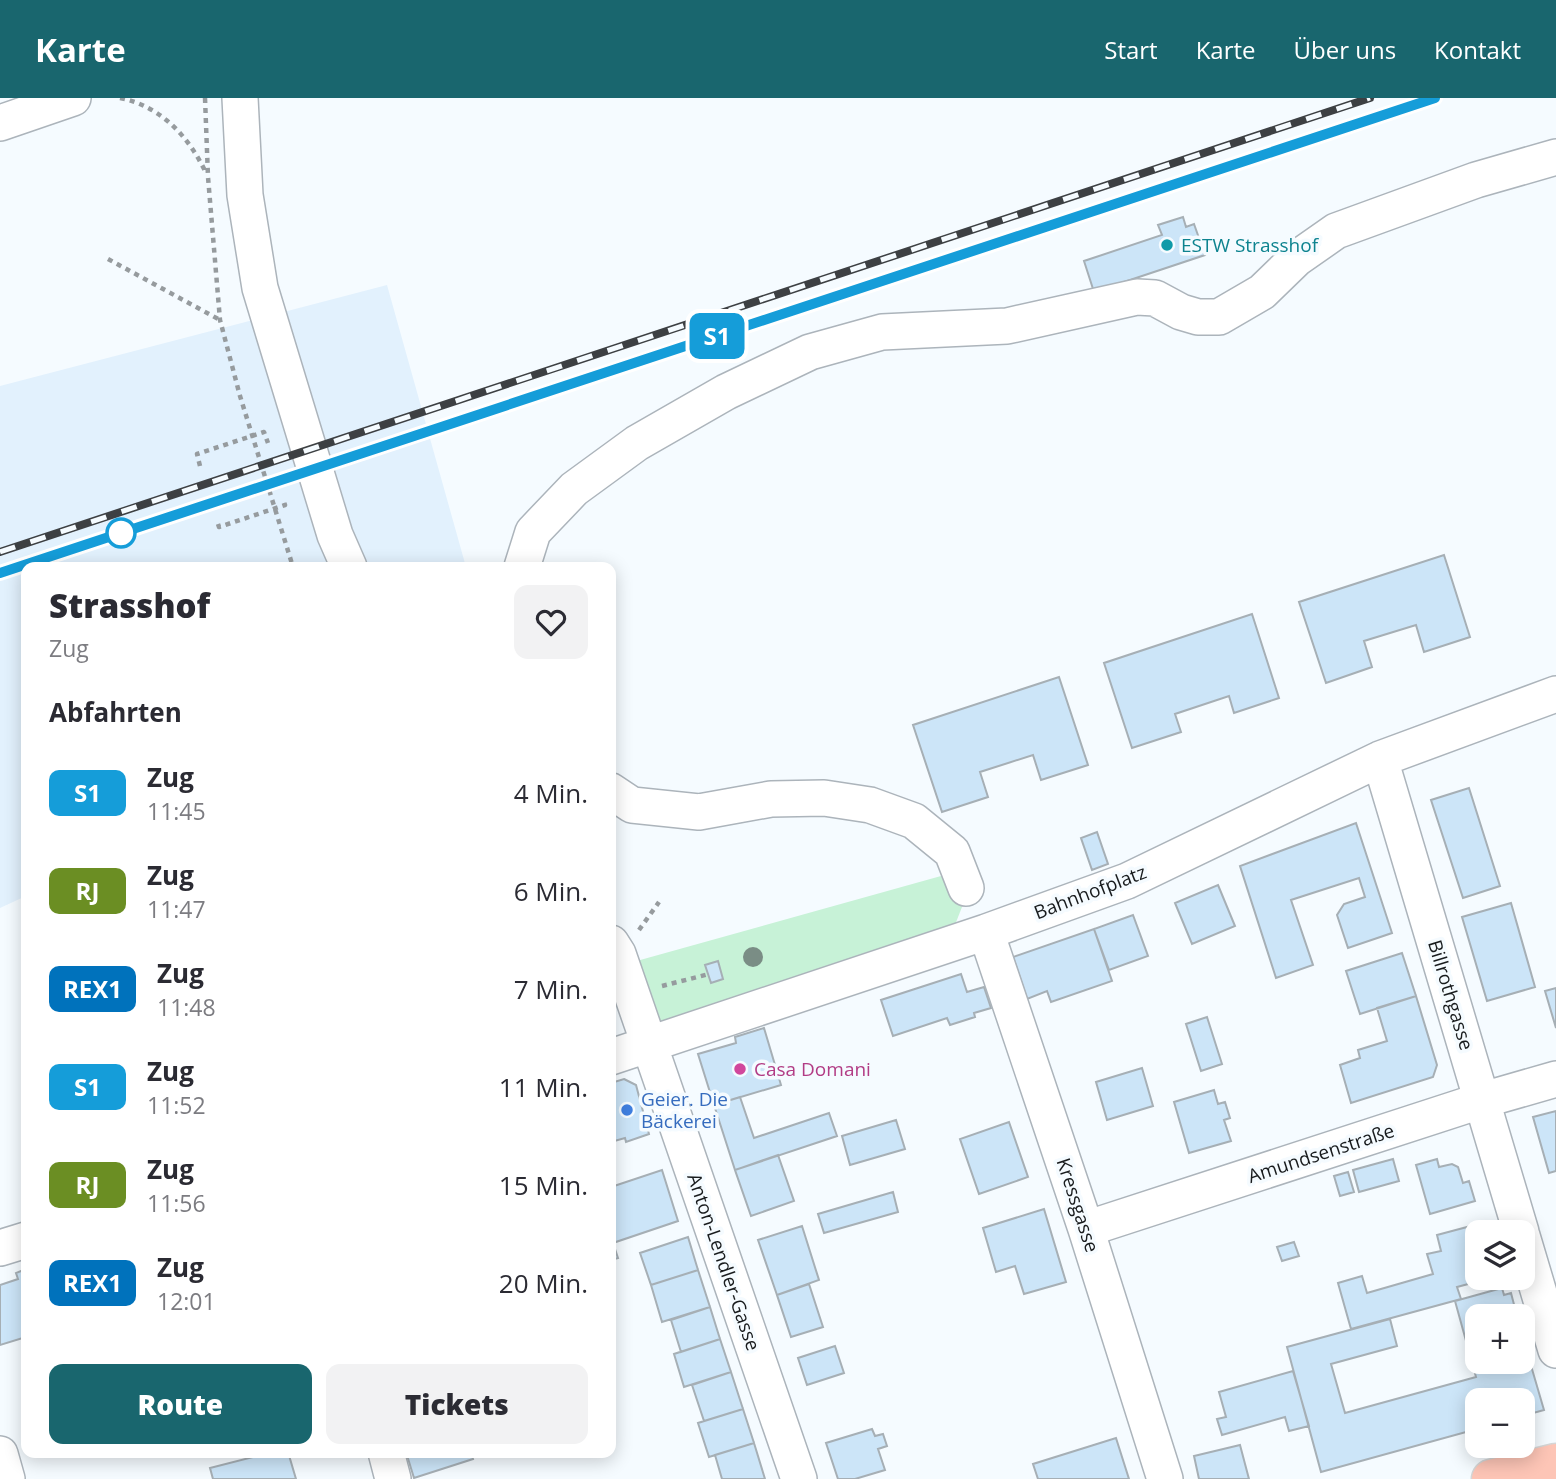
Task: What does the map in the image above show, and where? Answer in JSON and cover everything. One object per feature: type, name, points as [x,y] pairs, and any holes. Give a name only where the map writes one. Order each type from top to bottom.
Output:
[{"type":"main road","points":[[1491,1479],[1556,1463]]},
{"type":"street","points":[[0,123],[73,98]]},
{"type":"street","points":[[240,98],[245,195],[260,288],[335,535],[347,562]]},
{"type":"street","points":[[524,562],[533,532],[574,489],[648,436],[726,392],[810,352],[882,332],[1007,326],[1137,297],[1155,298],[1181,312],[1198,317],[1219,317],[1262,292],[1296,259],[1336,232],[1476,180],[1556,157]]},
{"type":"street","name":"Bahnhofplatz","points":[[616,1055],[986,932],[1127,881],[1380,759],[1556,694]]},
{"type":"street","name":"Billrothgasse","points":[[1380,759],[1518,1220]]},
{"type":"street","points":[[616,794],[632,805],[699,812],[771,799],[824,798],[870,805],[914,821],[952,852],[966,888]]},
{"type":"street","name":"Kressgasse","points":[[986,932],[1086,1229],[1165,1479]]},
{"type":"street","name":"Anton-Lendler-Gasse","points":[[616,951],[799,1479]]},
{"type":"street","name":"Amundsenstraße","points":[[1086,1229],[1483,1100],[1556,1079]]},
{"type":"street","points":[[0,1248],[21,1242]]},
{"type":"street","name":"Billrothgasse","points":[[1535,1278],[1556,1350]]},
{"type":"street","points":[[0,1454],[7,1479]]},
{"type":"street","points":[[388,1458],[393,1479]]},
{"type":"path","points":[[120,98],[132,100],[166,118],[196,151],[208,177]]},
{"type":"path","points":[[205,98],[208,177],[220,320],[291,562]]},
{"type":"path","points":[[108,258],[220,320]]},
{"type":"path","points":[[200,466],[197,454],[253,435],[264,432],[268,443]]},
{"type":"path","points":[[218,524],[219,527],[285,505],[284,502]]},
{"type":"path","points":[[656,988],[709,974]]},
{"type":"shaded area","points":[[387,285],[465,562],[21,562],[21,898],[0,908],[0,386]]},
{"type":"green space","points":[[941,876],[962,907],[951,935],[655,1030],[633,962]]},
{"type":"building","name":"ESTW Strasshof","points":[[1183,217],[1186,227],[1194,224],[1205,255],[1094,292],[1084,261],[1162,235],[1158,225]]},
{"type":"building","points":[[1444,555],[1470,637],[1424,652],[1416,625],[1364,641],[1372,667],[1326,683],[1299,602]]},
{"type":"building","points":[[1252,614],[1279,698],[1234,713],[1229,696],[1175,714],[1181,732],[1132,748],[1104,663]]},
{"type":"building","points":[[1059,677],[1088,765],[1041,780],[1033,755],[980,772],[988,797],[942,812],[913,725]]},
{"type":"building","points":[[1469,788],[1500,886],[1463,898],[1431,800]]},
{"type":"building","points":[[1356,823],[1392,933],[1348,948],[1337,915],[1344,904],[1365,897],[1359,878],[1291,900],[1313,965],[1276,978],[1240,866]]},
{"type":"building","points":[[1097,832],[1108,864],[1092,870],[1081,838]]},
{"type":"building","points":[[1218,885],[1235,926],[1192,944],[1175,903]]},
{"type":"building","points":[[1511,903],[1535,987],[1487,1001],[1462,917]]},
{"type":"building","points":[[1133,915],[1148,956],[1109,970],[1094,929]]},
{"type":"building","points":[[1094,929],[1112,981],[1051,1002],[1047,991],[1027,999],[1013,957]]},
{"type":"building","points":[[1402,953],[1416,996],[1360,1014],[1346,971]]},
{"type":"building","points":[[718,961],[723,979],[711,983],[705,965]]},
{"type":"building","points":[[961,974],[967,992],[984,987],[991,1008],[974,1013],[975,1017],[950,1025],[947,1018],[893,1036],[881,1000]]},
{"type":"building","points":[[1556,988],[1556,1028],[1545,991]]},
{"type":"building","points":[[1416,996],[1437,1065],[1433,1077],[1351,1103],[1340,1065],[1360,1058],[1358,1050],[1387,1041],[1377,1008]]},
{"type":"building","points":[[1207,1017],[1222,1064],[1201,1071],[1186,1024]]},
{"type":"building","name":"Casa Domani","points":[[764,1028],[781,1085],[714,1105],[698,1054],[736,1043],[735,1037]]},
{"type":"building","points":[[1142,1068],[1153,1106],[1107,1120],[1096,1082]]},
{"type":"building","name":"Geier. Die Bäckerei","points":[[624,1079],[636,1085],[649,1134],[626,1142],[625,1138],[616,1141],[616,1081]]},
{"type":"building","points":[[1214,1090],[1218,1104],[1225,1102],[1230,1118],[1224,1120],[1231,1141],[1189,1153],[1174,1102]]},
{"type":"building","points":[[740,1097],[754,1138],[829,1113],[837,1136],[735,1170],[714,1105]]},
{"type":"building","points":[[1556,1111],[1556,1171],[1549,1173],[1533,1117]]},
{"type":"building","points":[[896,1120],[905,1149],[850,1165],[842,1136]]},
{"type":"building","points":[[1009,1122],[1028,1177],[979,1194],[960,1139]]},
{"type":"building","points":[[778,1155],[794,1201],[751,1216],[735,1170]]},
{"type":"building","points":[[1393,1159],[1399,1181],[1359,1192],[1353,1170]]},
{"type":"building","points":[[1437,1159],[1439,1167],[1452,1164],[1458,1167],[1463,1183],[1469,1181],[1475,1201],[1430,1214],[1416,1165]]},
{"type":"building","points":[[662,1170],[678,1221],[616,1242],[616,1185]]},
{"type":"building","points":[[1348,1172],[1354,1192],[1340,1196],[1334,1176]]},
{"type":"building","points":[[893,1192],[898,1212],[824,1233],[818,1214]]},
{"type":"building","points":[[1044,1209],[1066,1282],[1024,1294],[1015,1266],[996,1272],[983,1228]]},
{"type":"building","points":[[802,1226],[819,1280],[777,1295],[758,1240]]},
{"type":"building","points":[[1465,1228],[1465,1285],[1457,1287],[1461,1299],[1351,1329],[1338,1283],[1362,1276],[1367,1293],[1433,1274],[1427,1254],[1441,1251],[1437,1235]]},
{"type":"building","points":[[688,1237],[698,1270],[651,1285],[640,1253]]},
{"type":"building","points":[[1294,1242],[1299,1256],[1282,1261],[1277,1247]]},
{"type":"building","points":[[698,1270],[710,1307],[662,1322],[651,1285]]},
{"type":"building","points":[[21,1271],[21,1339],[0,1345],[0,1285],[18,1279],[16,1273]]},
{"type":"building","points":[[809,1284],[823,1327],[791,1337],[777,1295]]},
{"type":"building","points":[[1503,1290],[1504,1295],[1511,1293],[1514,1304],[1465,1304],[1465,1337],[1455,1301]]},
{"type":"building","points":[[710,1307],[720,1339],[681,1352],[671,1320]]},
{"type":"building","points":[[1390,1319],[1397,1346],[1331,1364],[1345,1413],[1476,1377],[1475,1374],[1533,1374],[1544,1410],[1535,1412],[1535,1388],[1465,1388],[1465,1432],[1321,1472],[1287,1347]]},
{"type":"building","points":[[720,1339],[731,1372],[684,1387],[674,1354]]},
{"type":"building","points":[[835,1346],[844,1373],[807,1385],[798,1358]]},
{"type":"building","points":[[1293,1371],[1309,1426],[1289,1431],[1285,1417],[1222,1435],[1217,1419],[1226,1417],[1219,1392]]},
{"type":"building","points":[[731,1372],[743,1409],[704,1421],[692,1385]]},
{"type":"building","points":[[743,1409],[754,1443],[709,1457],[698,1423]]},
{"type":"building","points":[[872,1429],[875,1436],[883,1434],[887,1446],[878,1449],[885,1470],[855,1479],[838,1479],[826,1443]]},
{"type":"building","points":[[1116,1438],[1129,1479],[1038,1479],[1033,1464]]},
{"type":"building","points":[[754,1443],[765,1479],[722,1479],[715,1455]]},
{"type":"building","points":[[1240,1445],[1249,1479],[1199,1479],[1194,1456]]},
{"type":"building","points":[[249,1458],[290,1458],[296,1479],[213,1479],[210,1468]]},
{"type":"building","points":[[408,1458],[473,1458],[473,1459],[414,1478]]},
{"type":"railway","points":[[0,552],[1370,98]]},
{"type":"railway","points":[[33,562],[1435,98]]},
{"type":"railway","points":[[0,573],[21,566]]},
{"type":"train","name":"S1","points":[[33,562],[1435,98]]},
{"type":"train","name":"S1","points":[[0,573],[21,566]]},
{"type":"place","name":"ESTW Strasshof","points":[[1167,245]]},
{"type":"place","name":"Casa Domani","points":[[740,1069]]},
{"type":"place","name":"Geier. Die Bäckerei","points":[[627,1110]]}]
